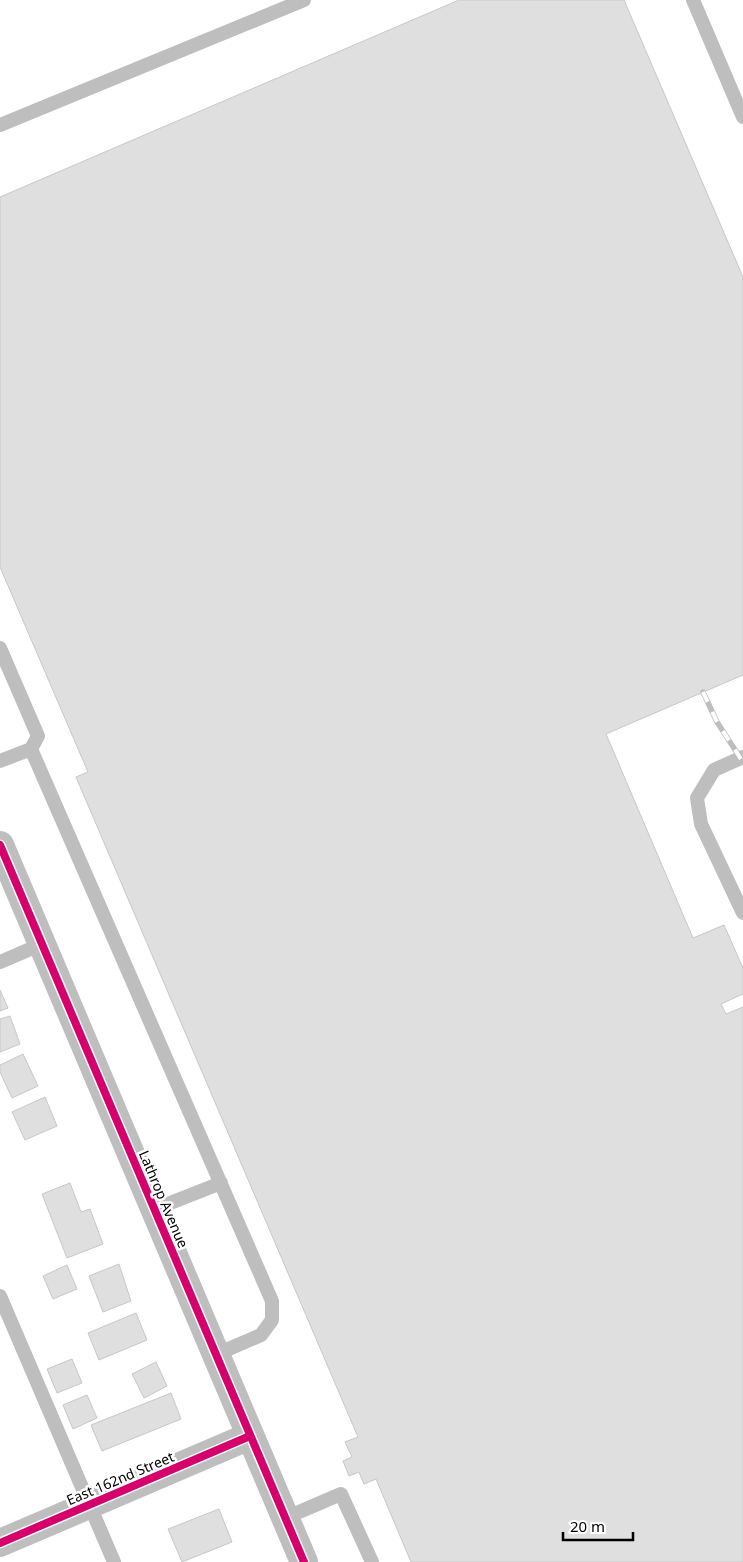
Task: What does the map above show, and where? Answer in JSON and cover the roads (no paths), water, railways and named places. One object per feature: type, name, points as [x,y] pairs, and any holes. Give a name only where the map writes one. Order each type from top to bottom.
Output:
[{"type":"street","name":"Lathrop Avenue","points":[[0,845],[304,1562]]},
{"type":"street","name":"East 162nd Street","points":[[0,1543],[250,1436]]},
{"type":"lane","points":[[0,124],[304,0]]},
{"type":"lane","points":[[693,0],[743,117]]},
{"type":"lane","points":[[0,648],[38,736],[31,749],[0,761]]},
{"type":"lane","points":[[31,749],[272,1300],[272,1320],[261,1335],[217,1354]]},
{"type":"lane","points":[[743,757],[714,770],[697,798],[701,824],[743,913]]},
{"type":"lane","points":[[0,962],[42,944]]},
{"type":"lane","points":[[155,1209],[220,1183]]},
{"type":"lane","points":[[0,1296],[114,1562]]},
{"type":"lane","points":[[285,1518],[341,1494],[372,1562]]},
{"type":"railway","points":[[703,692],[717,722],[743,762]]}]
